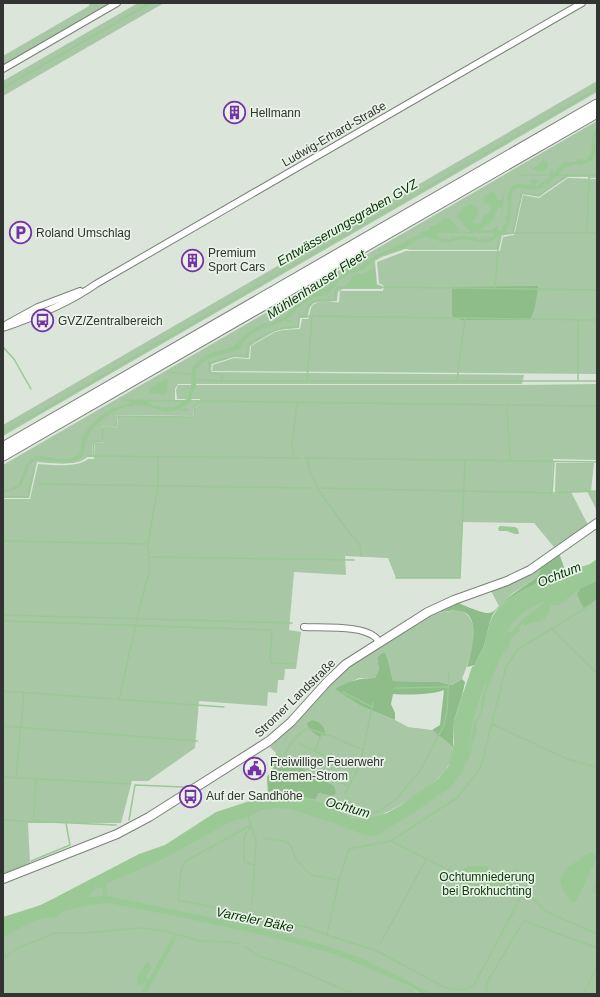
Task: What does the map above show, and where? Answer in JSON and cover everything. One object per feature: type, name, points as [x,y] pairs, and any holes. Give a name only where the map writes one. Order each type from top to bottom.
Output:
[{"type":"highway","points":[[3,447],[597,104]]},
{"type":"highway","points":[[3,456],[597,113]]},
{"type":"main road","name":"Stromer Landstraße","points":[[3,880],[98,842],[133,826],[262,747],[284,729],[346,664],[379,642],[428,612],[454,600],[507,581],[530,570],[597,523]]},
{"type":"street","points":[[3,69],[117,3]]},
{"type":"street","name":"Ludwig-Erhard-Straße","points":[[3,328],[16,318],[38,307],[96,284],[582,3]]},
{"type":"street","points":[[304,627],[363,630],[376,637],[379,642]]},
{"type":"green space","points":[[89,3],[112,3],[3,66],[3,56],[89,6]]},
{"type":"green space","points":[[138,3],[164,3],[3,96],[3,81]]},
{"type":"green space","points":[[597,81],[597,92],[3,436],[3,425]]},
{"type":"green space","points":[[597,121],[597,178],[568,177],[539,196],[522,194],[514,232],[513,234],[502,236],[499,249],[405,249],[382,257],[375,261],[377,284],[382,286],[382,289],[343,289],[338,292],[337,301],[314,303],[310,307],[307,318],[300,318],[299,328],[275,331],[250,346],[249,358],[234,357],[212,364],[211,370],[212,372],[524,375],[522,384],[178,384],[175,389],[175,400],[199,400],[199,403],[194,409],[193,416],[116,415],[116,426],[102,426],[102,442],[93,442],[92,457],[87,457],[83,460],[71,463],[37,462],[29,498],[3,498],[3,465]]},
{"type":"green space","points":[[568,178],[597,179],[597,374],[212,371],[213,365],[234,358],[250,359],[251,346],[275,332],[300,329],[302,319],[308,319],[314,304],[321,302],[339,302],[340,291],[383,291],[384,286],[379,283],[377,262],[406,251],[500,251],[503,237],[514,235],[523,195],[539,198]]},
{"type":"green space","points":[[597,384],[597,460],[553,459],[552,494],[568,492],[555,492],[556,463],[594,463],[591,491],[597,491],[597,511],[587,491],[571,492],[588,525],[554,547],[534,523],[463,522],[460,578],[396,578],[388,558],[345,556],[346,575],[294,572],[289,630],[301,632],[296,669],[285,669],[284,680],[278,680],[277,693],[268,692],[267,706],[199,701],[195,748],[148,781],[132,781],[121,823],[28,823],[30,863],[3,873],[3,499],[30,499],[38,464],[71,465],[84,462],[88,459],[94,459],[95,443],[103,443],[103,427],[117,428],[118,417],[195,417],[195,409],[200,403],[200,399],[177,399],[176,390],[178,385]]},
{"type":"green space","name":"Ochtumniederung bei Brokhuchting","points":[[597,566],[597,994],[425,994],[413,989],[420,994],[3,994],[3,922],[274,799],[353,821],[392,816],[448,773],[502,619]]},
{"type":"green space","points":[[540,567],[539,574],[536,578],[513,593],[499,606],[490,589]]},
{"type":"green space","points":[[459,610],[467,615],[472,622],[474,631],[471,652],[462,679],[452,685],[440,682],[393,681],[388,660],[377,658],[379,669],[375,678],[359,678],[336,689],[361,706],[408,727],[432,730],[453,747],[451,758],[442,775],[398,807],[375,817],[366,819],[346,816],[315,800],[319,793],[318,778],[279,756],[270,747],[295,723],[346,668],[430,614]]},
{"type":"shaded area","points":[[597,128],[595,140],[596,153],[593,159],[579,165],[576,164],[566,167],[559,173],[560,177],[556,176],[548,184],[540,188],[531,190],[519,188],[512,192],[511,215],[509,225],[505,231],[507,234],[502,234],[491,241],[484,243],[464,239],[446,243],[425,237],[420,238],[403,249],[375,259],[362,270],[339,280],[327,295],[315,297],[301,305],[291,315],[292,317],[288,318],[287,320],[292,320],[291,322],[285,320],[259,330],[248,337],[241,349],[210,358],[202,363],[196,370],[196,387],[192,393],[191,402],[181,408],[188,408],[187,411],[178,410],[167,412],[142,405],[129,406],[117,410],[103,419],[91,431],[87,439],[83,455],[80,458],[70,462],[35,460],[29,465],[21,486],[11,491],[3,492],[3,490],[10,489],[19,484],[25,467],[33,457],[38,456],[63,460],[77,456],[80,451],[83,437],[88,429],[100,417],[112,409],[127,404],[131,401],[147,401],[152,405],[165,408],[170,406],[172,408],[181,404],[182,401],[187,399],[191,389],[193,366],[203,357],[232,347],[248,332],[264,323],[271,323],[286,315],[301,300],[318,290],[326,289],[347,271],[358,268],[376,255],[422,234],[418,232],[428,231],[431,226],[435,226],[441,222],[443,218],[446,217],[450,219],[458,227],[456,233],[436,233],[440,238],[450,239],[453,236],[455,236],[453,238],[462,236],[475,237],[480,240],[482,237],[485,237],[482,240],[493,237],[495,233],[471,233],[457,217],[459,213],[468,205],[474,206],[477,209],[478,214],[472,223],[478,224],[482,221],[483,216],[489,213],[492,206],[484,202],[484,196],[492,192],[495,193],[497,200],[502,200],[505,188],[501,221],[502,208],[499,206],[490,223],[480,230],[491,231],[499,224],[497,229],[500,232],[507,220],[504,216],[507,217],[508,212],[507,196],[513,185],[532,185],[531,180],[538,179],[539,181],[533,185],[537,186],[549,177],[551,169],[553,169],[553,173],[564,162],[576,162],[578,159],[586,160],[591,153],[594,132]]},
{"type":"shaded area","points":[[544,160],[548,163],[548,168],[542,172],[532,169]]},
{"type":"shaded area","points":[[374,267],[377,288],[344,288],[354,275],[364,274]]},
{"type":"shaded area","points":[[538,286],[534,309],[529,320],[461,320],[452,316],[452,287]]},
{"type":"shaded area","points":[[166,379],[168,382],[166,394],[149,393],[150,388]]},
{"type":"shaded area","points":[[500,526],[515,527],[518,529],[519,534],[499,531],[498,528]]},
{"type":"shaded area","points":[[559,553],[566,573],[515,595],[497,608],[536,578],[539,574],[540,567]]},
{"type":"shaded area","points":[[597,559],[597,581],[581,588],[559,605],[550,605],[549,613],[546,615],[547,618],[525,626],[523,623],[519,628],[520,631],[511,638],[508,649],[502,654],[486,692],[483,709],[476,724],[477,731],[469,758],[465,763],[463,771],[450,787],[411,815],[375,836],[364,835],[334,823],[290,809],[275,808],[262,810],[248,817],[230,822],[163,859],[106,884],[108,896],[242,924],[324,945],[358,957],[432,994],[420,994],[410,986],[331,953],[267,936],[109,903],[90,905],[63,911],[56,918],[50,917],[37,920],[3,937],[3,917],[41,905],[139,854],[165,845],[216,812],[268,795],[297,796],[315,800],[353,818],[366,819],[387,813],[401,805],[439,778],[448,767],[454,743],[454,720],[472,667],[475,665],[484,646],[489,625],[494,614],[502,605],[524,589],[552,577],[590,564]],"holes":[[[544,602],[523,619],[512,632],[507,632],[517,618],[533,607]],[[486,682],[487,683],[481,702],[481,711],[474,723],[469,746],[471,730],[480,697]],[[101,887],[103,888],[103,895],[88,897],[95,889]]]},
{"type":"shaded area","points":[[597,581],[597,599],[584,608],[577,594],[581,588]]},
{"type":"shaded area","points":[[457,602],[483,612],[492,612],[497,608],[489,624],[484,646],[475,665],[467,667],[471,653],[473,627],[467,614],[454,610],[430,614]]},
{"type":"shaded area","points":[[384,652],[388,660],[393,681],[440,682],[452,685],[462,679],[465,682],[454,720],[453,747],[432,730],[440,725],[444,690],[426,694],[393,694],[391,704],[395,713],[395,720],[361,706],[335,689],[355,680],[375,678],[379,669],[377,658]]},
{"type":"shaded area","points":[[312,720],[322,725],[326,736],[322,735],[321,738],[309,729],[307,723]]},
{"type":"shaded area","points":[[276,753],[334,786],[336,793],[333,796],[319,793],[315,800],[297,796],[268,795],[267,777],[273,768]]},
{"type":"shaded area","points":[[590,852],[597,857],[577,900],[575,902],[571,901],[563,890],[560,880],[566,869]]},
{"type":"shaded area","points":[[470,866],[487,866],[490,872],[504,872],[518,869],[521,873],[521,879],[511,884],[493,889],[479,889],[464,884],[455,873]]},
{"type":"shaded area","points":[[171,940],[175,941],[146,994],[140,994],[147,982],[142,985],[138,984],[137,978],[146,963],[150,963],[151,969],[146,976],[148,981]]},
{"type":"waterway","name":"Entwässerungsgraben GVZ","points":[[3,88],[150,3]]},
{"type":"waterway","name":"Entwässerungsgraben GVZ","points":[[3,432],[597,89]]},
{"type":"waterway","points":[[518,175],[551,175]]},
{"type":"waterway","points":[[559,175],[597,175]]},
{"type":"waterway","points":[[513,233],[522,193],[539,196],[567,175]]},
{"type":"waterway","points":[[587,232],[589,176]]},
{"type":"waterway","points":[[455,232],[473,233]]},
{"type":"waterway","points":[[505,233],[597,233]]},
{"type":"waterway","points":[[495,289],[499,235]]},
{"type":"waterway","points":[[409,249],[497,249]]},
{"type":"waterway","name":"Mühlenhauser Fleet","points":[[305,316],[309,305],[316,300],[335,300],[336,290],[338,287],[345,287]]},
{"type":"waterway","points":[[375,287],[597,290]]},
{"type":"waterway","points":[[222,381],[222,374],[209,373],[209,363],[233,356],[247,356],[248,344],[272,332],[298,327],[299,316],[597,320]]},
{"type":"waterway","points":[[307,380],[312,317]]},
{"type":"waterway","points":[[457,380],[465,319]]},
{"type":"waterway","points":[[578,320],[578,380]]},
{"type":"waterway","points":[[3,347],[14,359],[31,389]]},
{"type":"waterway","points":[[167,372],[190,374],[193,377]]},
{"type":"waterway","points":[[195,379],[222,381],[597,381]]},
{"type":"waterway","points":[[122,400],[184,401]]},
{"type":"waterway","points":[[198,401],[597,406]]},
{"type":"waterway","points":[[93,456],[94,442],[102,442],[103,427],[116,427],[117,416],[194,417],[195,407],[201,401]]},
{"type":"waterway","points":[[293,458],[292,444],[297,402]]},
{"type":"waterway","points":[[507,404],[510,460]]},
{"type":"waterway","points":[[88,456],[300,458]]},
{"type":"waterway","points":[[119,700],[149,572],[148,544],[158,486],[158,457]]},
{"type":"waterway","points":[[305,458],[597,462]]},
{"type":"waterway","points":[[307,458],[310,472],[318,489],[347,530],[360,545],[361,556]]},
{"type":"waterway","points":[[396,578],[460,578],[465,460]]},
{"type":"waterway","points":[[552,493],[554,462]]},
{"type":"waterway","points":[[3,497],[28,497],[34,469]]},
{"type":"waterway","points":[[39,484],[311,488]]},
{"type":"waterway","points":[[316,488],[552,493],[597,491]]},
{"type":"waterway","points":[[3,541],[148,544]]},
{"type":"waterway","points":[[149,557],[354,560]]},
{"type":"waterway","points":[[391,841],[458,797],[481,767],[506,667],[517,650],[592,604]]},
{"type":"waterway","points":[[3,615],[292,623]]},
{"type":"waterway","points":[[3,621],[270,630],[272,631],[271,663],[293,664]]},
{"type":"waterway","points":[[551,628],[597,673]]},
{"type":"waterway","name":"Ochtum","points":[[348,797],[354,810],[367,814],[379,811],[396,799],[420,771],[444,725],[447,712],[449,672]]},
{"type":"waterway","points":[[395,688],[447,687]]},
{"type":"waterway","points":[[3,691],[224,707]]},
{"type":"waterway","points":[[343,692],[372,707]]},
{"type":"waterway","points":[[16,778],[24,693]]},
{"type":"waterway","name":"Ochtum","points":[[345,794],[360,765],[373,703]]},
{"type":"waterway","points":[[492,724],[567,759],[597,767]]},
{"type":"waterway","points":[[3,726],[197,741]]},
{"type":"waterway","points":[[348,786],[285,757],[286,753],[293,741],[307,728],[331,736],[363,750]]},
{"type":"waterway","points":[[315,751],[322,733]]},
{"type":"waterway","points":[[300,744],[357,771]]},
{"type":"waterway","points":[[3,777],[130,784]]},
{"type":"waterway","points":[[34,817],[36,779]]},
{"type":"waterway","points":[[129,820],[135,785],[184,787]]},
{"type":"waterway","name":"Varreler Bäke","points":[[244,913],[178,900],[181,870],[186,861],[251,825],[248,815]]},
{"type":"waterway","points":[[3,820],[116,825]]},
{"type":"waterway","points":[[31,861],[70,845],[66,823]]},
{"type":"waterway","name":"Varreler Bäke","points":[[251,825],[256,842],[252,904]]},
{"type":"waterway","points":[[251,827],[244,837],[244,862],[254,865]]},
{"type":"waterway","points":[[263,838],[285,841],[290,844],[297,861],[311,875],[339,880]]},
{"type":"waterway","name":"Varreler Bäke","points":[[250,914],[310,928],[327,935],[339,880],[349,849],[391,841],[455,873]]},
{"type":"waterway","points":[[381,942],[427,858]]},
{"type":"waterway","points":[[3,873],[25,864]]},
{"type":"waterway","points":[[597,882],[593,891],[597,894]]},
{"type":"waterway","points":[[327,935],[377,951],[446,988],[463,990],[474,985],[523,893],[511,884]]},
{"type":"waterway","points":[[523,893],[534,899],[545,911],[597,934]]},
{"type":"waterway","name":"Varreler Bäke","points":[[251,910],[253,914]]},
{"type":"waterway","points":[[487,994],[486,987],[489,979],[521,925],[525,921],[597,948]]},
{"type":"waterway","points":[[3,958],[18,948],[55,933],[85,933],[140,928],[164,931],[201,941],[230,942],[239,944]]},
{"type":"waterway","points":[[172,941],[176,934]]},
{"type":"waterway","points":[[245,946],[258,956],[290,966],[346,991],[362,994]]},
{"type":"waterway","points":[[583,994],[597,967]]},
{"type":"waterway","points":[[79,994],[83,992],[91,994]]},
{"type":"place","name":"Hellmann","points":[[234,113]]},
{"type":"place","name":"Roland Umschlag","points":[[21,233]]},
{"type":"place","name":"Premium Sport Cars","points":[[192,260]]},
{"type":"place","name":"GVZ/Zentralbereich","points":[[42,321]]},
{"type":"place","name":"Freiwillige Feuerwehr Bremen-Strom","points":[[254,769]]},
{"type":"place","name":"Auf der Sandhöhe","points":[[190,796]]}]
